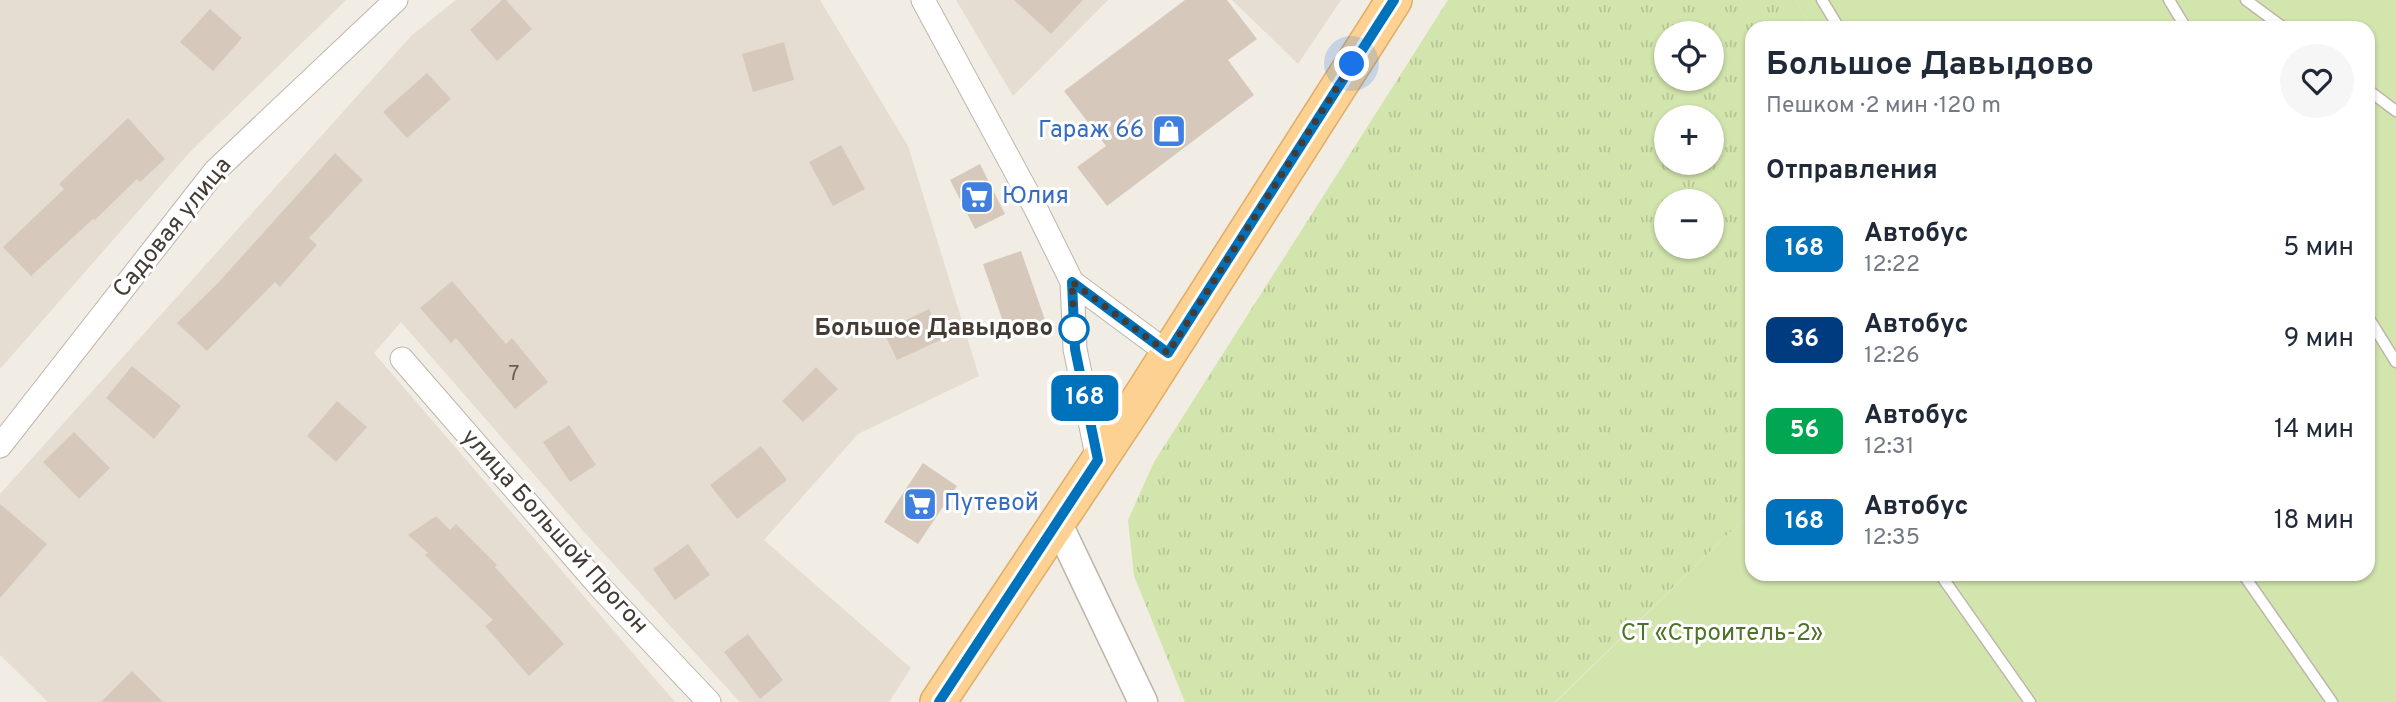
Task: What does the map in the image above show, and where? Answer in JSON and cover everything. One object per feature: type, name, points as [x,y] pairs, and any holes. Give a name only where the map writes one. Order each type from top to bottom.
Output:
[{"type":"main road","points":[[939,702],[1168,353],[1394,0]]},
{"type":"street","name":"Садовая улица","points":[[0,446],[215,170],[396,0]]},
{"type":"street","points":[[923,0],[1036,209],[1072,282],[1075,349],[1098,460]]},
{"type":"street","points":[[1072,282],[1168,353]]},
{"type":"street","name":"улица Большой Прогон","points":[[402,359],[602,589],[709,702]]},
{"type":"street","points":[[1057,522],[1143,702]]},
{"type":"lane","points":[[1822,0],[1835,21]]},
{"type":"lane","points":[[2168,0],[2182,21]]},
{"type":"lane","points":[[2246,0],[2274,21]]},
{"type":"lane","points":[[2375,95],[2396,111]]},
{"type":"lane","points":[[2375,328],[2396,362]]},
{"type":"lane","points":[[1945,581],[2030,702]]},
{"type":"lane","points":[[2248,581],[2332,702]]},
{"type":"shaded area","points":[[0,0],[346,0],[190,152],[0,369]]},
{"type":"shaded area","points":[[456,0],[820,0],[908,146],[979,376],[858,434],[764,540],[911,668],[889,702],[740,702],[585,533],[401,322],[374,353],[675,702],[48,702],[0,655],[0,494],[412,35]]},
{"type":"shaded area","points":[[956,0],[1108,0],[1013,96]]},
{"type":"shaded area","points":[[1232,0],[1341,0],[1298,64]]},
{"type":"green space","points":[[1448,0],[1796,0],[1808,21],[1745,21],[1745,518],[1555,702],[1185,702],[1134,576],[1128,520],[1154,462]]},
{"type":"green space","name":"СТ «Строитель-2»","points":[[1796,0],[2396,0],[2396,702],[1556,702],[1745,518],[1745,581],[2375,581],[2375,21],[1808,21]]},
{"type":"building","points":[[502,0],[506,0],[532,29],[497,61],[470,30]]},
{"type":"building","points":[[1014,0],[1083,0],[1051,34]]},
{"type":"building","points":[[1185,0],[1227,0],[1257,39],[1228,60],[1254,95],[1107,206],[1077,167],[1106,146],[1064,91]]},
{"type":"building","points":[[210,9],[242,38],[213,71],[180,42]]},
{"type":"building","points":[[784,42],[794,80],[753,92],[742,54]]},
{"type":"building","points":[[427,73],[451,99],[407,138],[383,112]]},
{"type":"building","points":[[128,118],[165,159],[140,182],[137,179],[31,276],[3,247],[64,189],[59,184]]},
{"type":"building","points":[[841,145],[865,189],[833,206],[809,162]]},
{"type":"building","points":[[335,153],[363,180],[309,238],[317,245],[280,287],[275,282],[207,351],[177,323],[218,283]]},
{"type":"building","name":"Юлия","points":[[980,164],[1005,214],[975,229],[950,180]]},
{"type":"building","points":[[1021,251],[1045,320],[1007,333],[983,264]]},
{"type":"building","points":[[452,281],[506,344],[512,338],[548,382],[515,409],[456,338],[451,343],[420,308]]},
{"type":"building","points":[[929,309],[943,339],[897,360],[883,331]]},
{"type":"building","points":[[132,366],[181,406],[154,439],[106,398]]},
{"type":"building","points":[[816,367],[838,389],[803,422],[782,401]]},
{"type":"building","points":[[337,401],[367,427],[336,462],[307,436]]},
{"type":"building","points":[[569,425],[596,465],[570,482],[543,442]]},
{"type":"building","points":[[74,432],[110,468],[79,499],[43,462]]},
{"type":"building","points":[[761,446],[787,480],[737,519],[710,485]]},
{"type":"building","name":"Путевой","points":[[923,463],[957,486],[918,544],[884,522]]},
{"type":"building","points":[[0,504],[47,544],[0,598]]},
{"type":"building","points":[[436,516],[450,530],[456,524],[497,565],[495,567],[564,644],[529,676],[485,626],[493,620],[425,555],[428,553],[408,535]]},
{"type":"building","points":[[688,544],[710,575],[675,600],[653,569]]},
{"type":"building","points":[[748,634],[783,680],[760,699],[724,652]]},
{"type":"building","points":[[132,671],[163,702],[101,702]]},
{"type":"bus line","name":"168","points":[[939,702],[1098,460],[1075,349],[1072,282],[1168,353],[1394,0]]},
{"type":"place","name":"Гараж 66","points":[[1169,131]]},
{"type":"place","name":"Юлия","points":[[977,197]]},
{"type":"place","name":"Большое Давыдово","points":[[1074,329]]},
{"type":"place","name":"Путевой","points":[[920,504]]},
{"type":"route","points":[[1074,329],[1072,282],[1168,353],[1352,64]]}]
